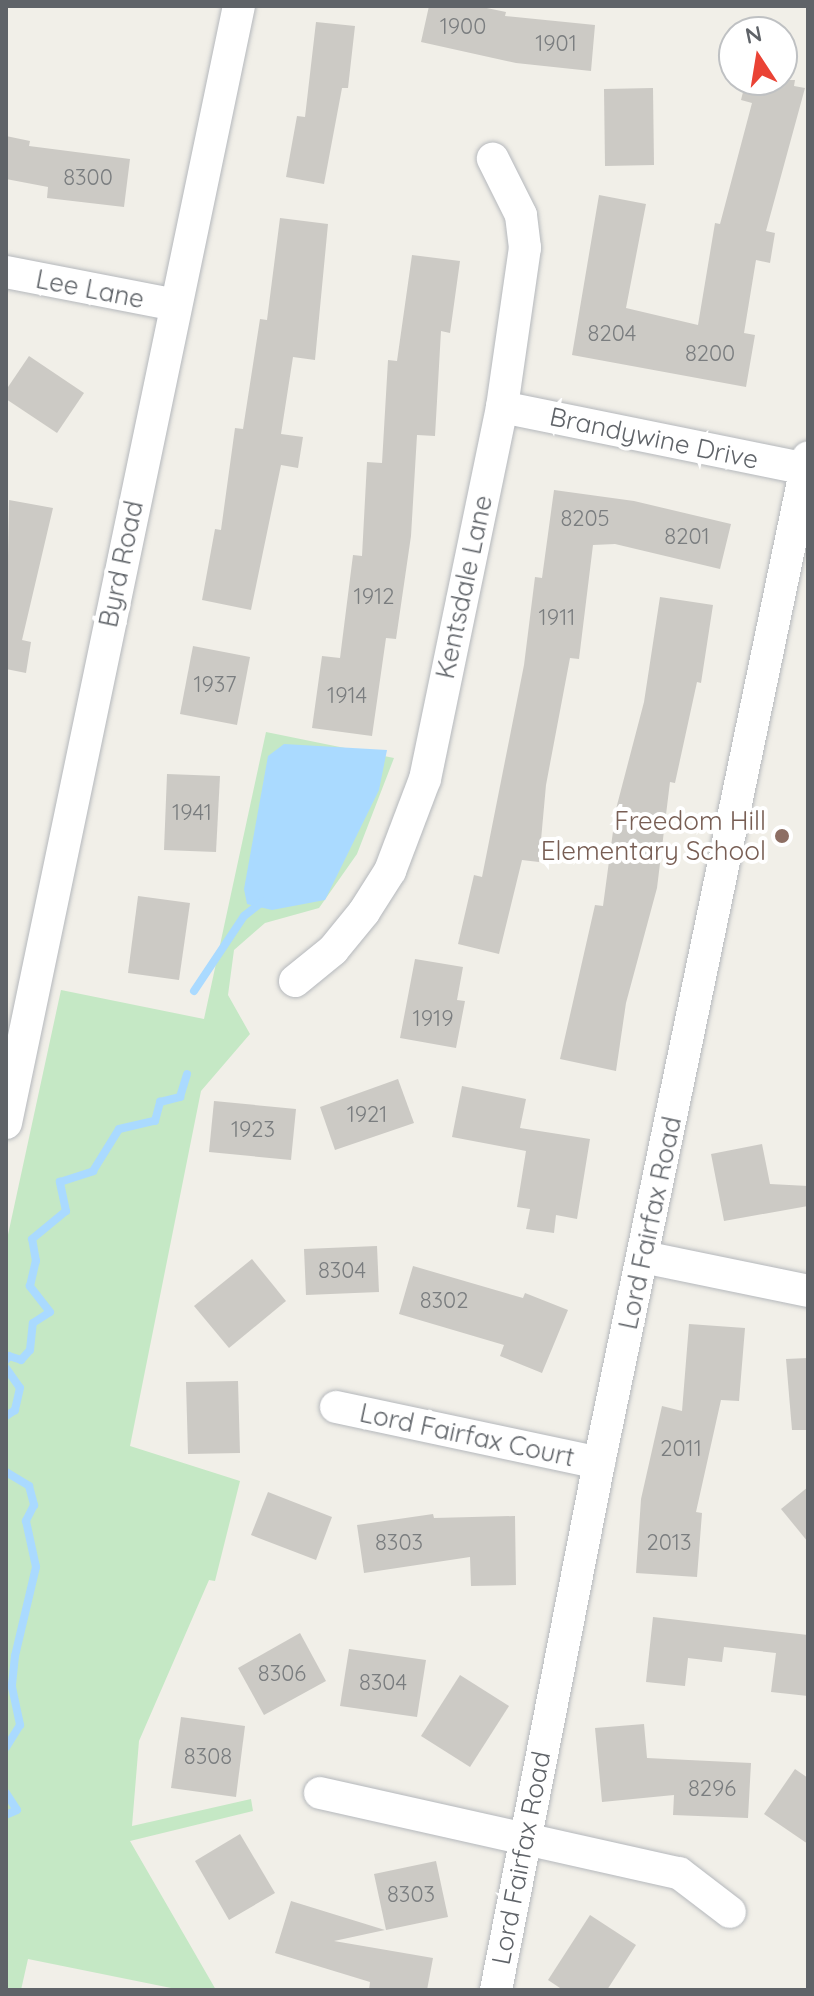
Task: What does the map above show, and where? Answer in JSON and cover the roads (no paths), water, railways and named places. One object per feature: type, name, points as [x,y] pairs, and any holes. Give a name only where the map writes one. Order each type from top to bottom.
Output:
[{"type":"street","name":"Byrd Road","points":[[6,1123],[239,6]]},
{"type":"street","name":"Kentsdale Lane","points":[[295,981],[333,950],[364,912],[413,820],[502,407],[525,248],[521,215],[493,159]]},
{"type":"street","name":"Lee Lane","points":[[6,272],[175,305]]},
{"type":"street","name":"Brandywine Drive","points":[[502,407],[807,463]]},
{"type":"street","name":"Lord Fairfax Road","points":[[496,1990],[599,1463],[807,463]]},
{"type":"street","points":[[643,1257],[808,1291]]},
{"type":"street","name":"Lord Fairfax Court","points":[[336,1407],[599,1463]]},
{"type":"street","points":[[320,1793],[525,1836],[679,1873],[730,1912]]},
{"type":"water","points":[[284,744],[387,750],[379,790],[325,900],[272,910],[247,904],[244,889],[268,756]]},
{"type":"waterway","points":[[194,991],[244,916],[263,901]]},
{"type":"waterway","points":[[6,1360],[9,1356],[21,1360],[30,1350],[33,1323],[50,1312],[30,1286],[36,1261],[32,1239],[66,1211],[60,1182],[93,1171],[119,1129],[155,1121],[160,1102],[180,1097],[187,1074]]},
{"type":"waterway","points":[[6,1368],[20,1388],[15,1410],[6,1416]]},
{"type":"waterway","points":[[6,1472],[29,1486],[34,1505],[26,1521],[36,1567],[15,1656],[12,1687],[20,1725],[6,1747]]},
{"type":"waterway","points":[[6,1793],[17,1810],[6,1815]]},
{"type":"place","name":"Freedom Hill Elementary School","points":[[782,836]]}]
